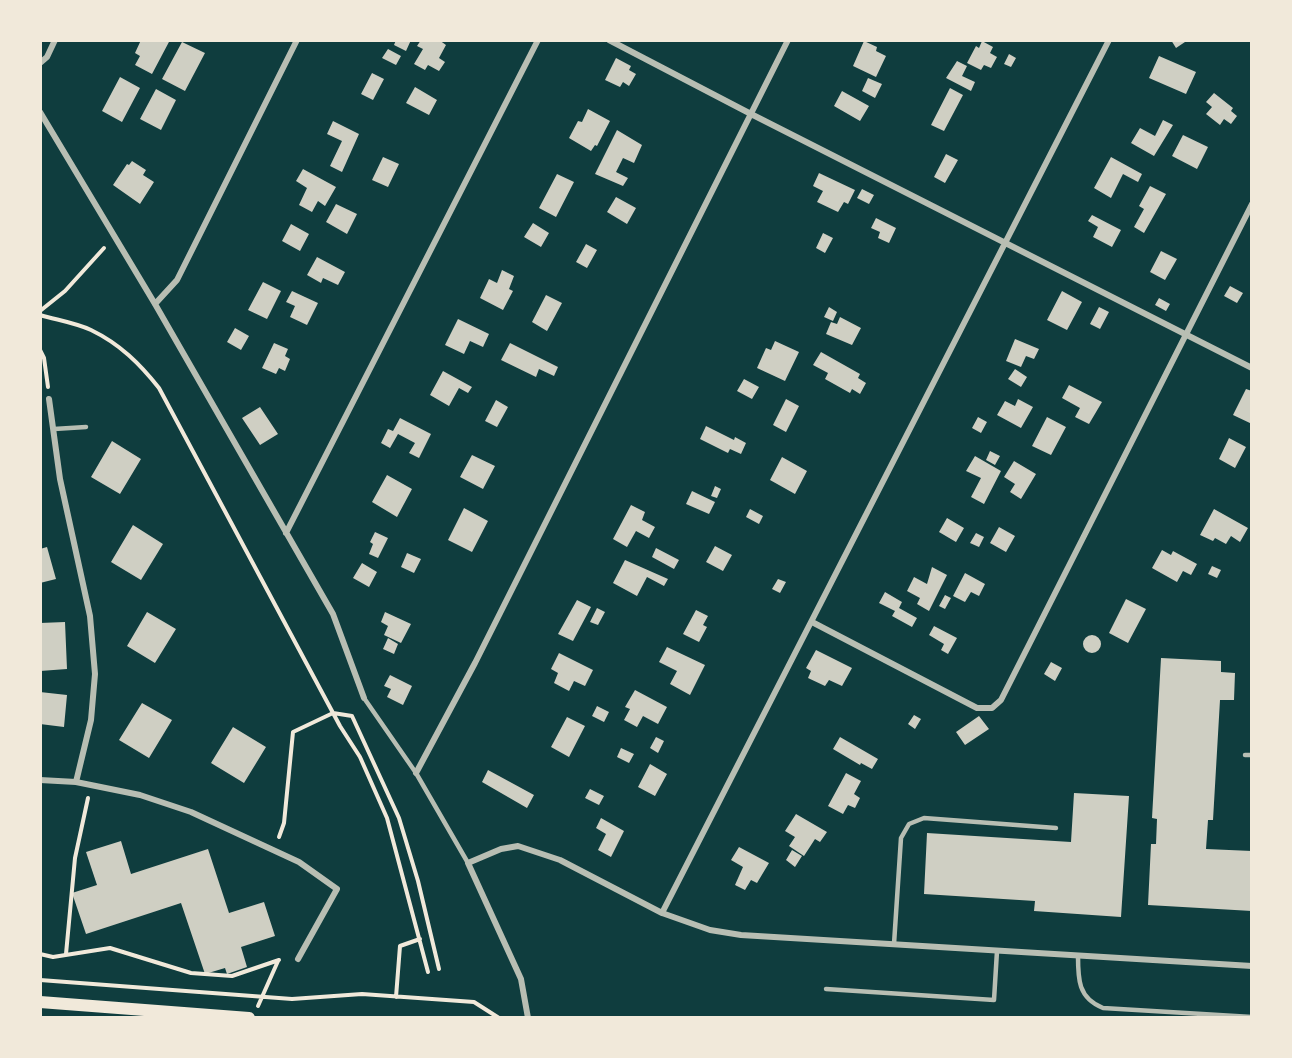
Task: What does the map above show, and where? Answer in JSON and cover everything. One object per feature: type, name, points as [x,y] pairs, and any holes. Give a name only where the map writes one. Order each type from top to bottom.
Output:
[{"type":"main road","points":[[40,1002],[252,1014]]},
{"type":"street","points":[[40,63],[47,57],[55,40]]},
{"type":"street","points":[[155,304],[177,280],[297,40]]},
{"type":"street","points":[[286,533],[538,40]]},
{"type":"street","points":[[609,40],[1251,368]]},
{"type":"street","points":[[416,773],[475,663],[788,40]]},
{"type":"street","points":[[662,913],[1109,40]]},
{"type":"street","points":[[40,112],[155,304],[333,614],[364,698]]},
{"type":"street","points":[[812,622],[977,708],[992,708],[1001,700],[1251,204]]},
{"type":"street","points":[[50,399],[60,479],[90,616],[95,674],[91,720],[76,782]]},
{"type":"street","points":[[40,780],[76,782],[140,795],[192,812],[299,862],[338,889],[298,959]]},
{"type":"street","points":[[528,1017],[521,979],[468,863],[501,849],[518,846],[560,860],[662,913],[710,930],[741,935],[1251,966]]},
{"type":"lane","points":[[54,429],[86,427]]},
{"type":"lane","points":[[364,698],[416,773],[468,863]]},
{"type":"lane","points":[[1245,754],[1251,755]]},
{"type":"lane","points":[[894,944],[901,838],[909,824],[924,818],[1056,828]]},
{"type":"lane","points":[[826,989],[994,1000],[997,951]]},
{"type":"lane","points":[[1078,956],[1078,978],[1084,994],[1091,1003],[1103,1008],[1251,1017]]},
{"type":"path","points":[[40,311],[65,291],[115,237]]},
{"type":"path","points":[[40,315],[90,330],[123,349],[141,365],[159,388],[333,713],[360,757],[387,818],[428,972]]},
{"type":"path","points":[[40,350],[44,358],[50,399]]},
{"type":"path","points":[[275,850],[284,822],[293,732],[333,713],[352,716],[399,818],[418,880],[439,969]]},
{"type":"path","points":[[66,954],[75,858],[91,785]]},
{"type":"path","points":[[396,996],[400,946],[420,939]]},
{"type":"path","points":[[40,954],[53,957],[110,948],[191,973],[232,976],[279,960],[298,959]]},
{"type":"path","points":[[252,1014],[279,960]]},
{"type":"path","points":[[40,980],[263,995],[292,999],[362,994],[474,1002],[499,1017]]},
{"type":"building","points":[[141,40],[170,40],[152,74],[135,65],[140,56],[135,53]]},
{"type":"building","points":[[396,40],[411,40],[406,51],[394,45]]},
{"type":"building","points":[[421,40],[439,40],[446,45],[439,58],[445,62],[439,71],[428,65],[425,70],[414,64],[423,49],[417,46]]},
{"type":"building","points":[[1171,40],[1188,40],[1176,48]]},
{"type":"building","points":[[864,41],[877,47],[876,51],[886,56],[876,77],[853,66]]},
{"type":"building","points":[[982,41],[993,47],[990,53],[997,57],[991,68],[984,65],[981,70],[967,63],[976,46],[979,48]]},
{"type":"building","points":[[182,42],[205,53],[185,91],[162,79]]},
{"type":"building","points":[[388,49],[401,56],[396,65],[382,58]]},
{"type":"building","points":[[1009,54],[1016,58],[1011,67],[1004,64]]},
{"type":"building","points":[[1159,56],[1196,72],[1186,94],[1149,78]]},
{"type":"building","points":[[616,58],[631,66],[629,70],[636,74],[629,86],[623,82],[620,87],[605,80]]},
{"type":"building","points":[[957,61],[967,66],[962,76],[975,82],[971,91],[946,78]]},
{"type":"building","points":[[372,73],[384,79],[373,100],[361,94]]},
{"type":"building","points":[[120,77],[140,88],[122,122],[102,111]]},
{"type":"building","points":[[868,78],[882,84],[875,98],[862,91]]},
{"type":"building","points":[[415,87],[437,100],[429,115],[406,103]]},
{"type":"building","points":[[950,88],[963,95],[944,131],[931,125]]},
{"type":"building","points":[[156,89],[176,100],[161,130],[140,119]]},
{"type":"building","points":[[842,91],[869,106],[860,121],[834,106]]},
{"type":"building","points":[[1214,93],[1233,108],[1231,111],[1237,116],[1231,124],[1224,119],[1220,125],[1206,114],[1212,107],[1206,102]]},
{"type":"building","points":[[588,109],[610,121],[597,146],[595,145],[591,151],[569,138],[578,121],[582,122]]},
{"type":"building","points":[[1163,120],[1173,125],[1154,156],[1131,143],[1140,128],[1155,136]]},
{"type":"building","points":[[333,121],[359,134],[342,172],[330,166],[342,141],[327,134]]},
{"type":"building","points":[[617,130],[642,145],[634,163],[623,158],[616,172],[628,178],[623,186],[595,174]]},
{"type":"building","points":[[1183,135],[1208,147],[1197,169],[1172,156]]},
{"type":"building","points":[[946,154],[958,160],[945,183],[934,177]]},
{"type":"building","points":[[383,157],[399,164],[388,187],[372,180]]},
{"type":"building","points":[[1111,157],[1142,174],[1138,182],[1123,174],[1111,198],[1094,188]]},
{"type":"building","points":[[132,161],[146,170],[143,175],[154,182],[140,204],[113,185],[127,164],[129,165]]},
{"type":"building","points":[[303,169],[336,187],[325,206],[318,201],[312,212],[299,205],[307,188],[296,181]]},
{"type":"building","points":[[819,173],[855,190],[848,204],[844,202],[838,212],[817,202],[823,191],[813,186]]},
{"type":"building","points":[[557,174],[574,182],[556,217],[539,208]]},
{"type":"building","points":[[1150,186],[1166,194],[1144,233],[1134,227],[1144,209],[1139,206]]},
{"type":"building","points":[[862,189],[874,195],[869,204],[857,198]]},
{"type":"building","points":[[616,197],[636,208],[627,224],[607,212]]},
{"type":"building","points":[[336,204],[357,214],[347,234],[326,222]]},
{"type":"building","points":[[1092,215],[1121,230],[1112,247],[1093,237],[1098,227],[1088,221]]},
{"type":"building","points":[[876,218],[896,228],[889,243],[878,238],[880,232],[871,228]]},
{"type":"building","points":[[533,223],[549,233],[541,247],[524,237]]},
{"type":"building","points":[[291,224],[309,234],[300,251],[282,241]]},
{"type":"building","points":[[823,233],[833,238],[825,253],[816,248]]},
{"type":"building","points":[[586,244],[597,250],[587,268],[576,262]]},
{"type":"building","points":[[1161,251],[1177,259],[1165,280],[1150,272]]},
{"type":"building","points":[[317,257],[345,272],[338,285],[323,278],[321,283],[307,275]]},
{"type":"building","points":[[502,270],[514,276],[509,289],[513,291],[503,310],[480,298],[489,279],[497,283]]},
{"type":"building","points":[[263,282],[281,291],[267,319],[248,310]]},
{"type":"building","points":[[1230,286],[1243,293],[1237,303],[1224,296]]},
{"type":"building","points":[[292,291],[318,303],[307,325],[290,317],[295,306],[286,302]]},
{"type":"building","points":[[1062,291],[1082,302],[1067,330],[1047,320]]},
{"type":"building","points":[[546,295],[562,303],[547,331],[532,322]]},
{"type":"building","points":[[1159,298],[1170,304],[1166,311],[1155,305]]},
{"type":"building","points":[[829,307],[837,312],[833,321],[824,317]]},
{"type":"building","points":[[1099,307],[1109,312],[1100,329],[1090,324]]},
{"type":"building","points":[[840,317],[861,328],[852,345],[826,334],[831,322],[837,324]]},
{"type":"building","points":[[458,319],[489,334],[483,347],[470,341],[464,354],[445,345]]},
{"type":"building","points":[[235,328],[249,336],[241,350],[227,342]]},
{"type":"building","points":[[1015,339],[1039,349],[1034,359],[1026,356],[1021,367],[1006,361]]},
{"type":"building","points":[[775,341],[799,352],[785,381],[757,368],[766,348],[771,350]]},
{"type":"building","points":[[274,343],[288,349],[285,356],[290,359],[285,371],[279,368],[276,374],[262,368]]},
{"type":"building","points":[[510,343],[558,367],[554,376],[539,369],[536,377],[501,360]]},
{"type":"building","points":[[821,352],[860,374],[858,378],[866,383],[860,394],[852,389],[850,393],[825,379],[828,373],[813,365]]},
{"type":"building","points":[[1015,369],[1027,377],[1021,387],[1008,379]]},
{"type":"building","points":[[443,371],[472,387],[468,393],[459,388],[449,406],[430,395]]},
{"type":"building","points":[[744,379],[759,387],[752,399],[737,391]]},
{"type":"building","points":[[1069,385],[1102,402],[1089,424],[1075,417],[1080,408],[1062,398]]},
{"type":"building","points":[[1246,389],[1252,391],[1252,424],[1233,415]]},
{"type":"building","points":[[786,399],[799,406],[786,432],[773,425]]},
{"type":"building","points":[[1018,399],[1033,407],[1021,428],[997,415],[1005,401],[1015,406]]},
{"type":"building","points":[[496,400],[508,407],[497,427],[485,421]]},
{"type":"building","points":[[260,407],[278,434],[260,445],[242,418]]},
{"type":"building","points":[[978,417],[987,422],[981,433],[972,428]]},
{"type":"building","points":[[1047,417],[1066,427],[1051,455],[1032,446]]},
{"type":"building","points":[[400,418],[431,434],[419,458],[409,453],[415,443],[398,434],[390,448],[381,443],[388,429],[393,431]]},
{"type":"building","points":[[706,426],[734,440],[735,437],[746,443],[741,454],[730,449],[728,453],[700,439]]},
{"type":"building","points":[[1229,438],[1246,447],[1235,468],[1219,459]]},
{"type":"building","points":[[112,441],[141,459],[120,494],[91,477]]},
{"type":"building","points":[[990,451],[1000,456],[995,465],[986,460]]},
{"type":"building","points":[[472,455],[495,466],[483,489],[460,477]]},
{"type":"building","points":[[975,456],[1001,471],[984,504],[971,497],[981,478],[966,471]]},
{"type":"building","points":[[782,457],[807,471],[795,494],[770,480]]},
{"type":"building","points":[[1014,461],[1036,474],[1021,499],[1010,492],[1015,484],[1004,477]]},
{"type":"building","points":[[387,475],[412,489],[397,517],[372,502]]},
{"type":"building","points":[[715,486],[721,489],[717,498],[711,496]]},
{"type":"building","points":[[692,491],[715,502],[709,514],[686,504]]},
{"type":"building","points":[[631,505],[645,512],[642,520],[655,527],[649,538],[636,531],[627,547],[613,539]]},
{"type":"building","points":[[464,508],[488,521],[472,552],[448,540]]},
{"type":"building","points":[[750,509],[763,516],[759,524],[746,517]]},
{"type":"building","points":[[1214,509],[1248,528],[1240,542],[1231,536],[1226,544],[1215,538],[1213,541],[1200,535]]},
{"type":"building","points":[[947,518],[964,528],[956,542],[939,532]]},
{"type":"building","points":[[133,525],[163,544],[141,580],[111,562]]},
{"type":"building","points":[[999,527],[1015,536],[1006,552],[990,543]]},
{"type":"building","points":[[375,532],[388,538],[378,558],[369,554],[373,544],[370,542]]},
{"type":"building","points":[[976,533],[984,537],[979,547],[970,543]]},
{"type":"building","points":[[715,546],[732,555],[723,571],[706,562]]},
{"type":"building","points":[[47,547],[56,579],[40,583],[40,549]]},
{"type":"building","points":[[656,548],[679,560],[674,569],[652,557]]},
{"type":"building","points":[[1162,550],[1171,555],[1173,551],[1197,564],[1191,575],[1183,571],[1177,582],[1152,568]]},
{"type":"building","points":[[407,553],[421,559],[414,573],[401,567]]},
{"type":"building","points":[[625,560],[668,579],[664,586],[647,577],[637,596],[613,583]]},
{"type":"building","points":[[362,563],[377,572],[369,587],[353,578]]},
{"type":"building","points":[[1212,566],[1221,570],[1217,578],[1208,574]]},
{"type":"building","points":[[932,567],[947,575],[929,611],[917,604],[920,598],[907,591],[914,577],[927,584]]},
{"type":"building","points":[[965,573],[985,584],[979,596],[971,592],[965,602],[953,596]]},
{"type":"building","points":[[778,579],[786,582],[780,593],[772,589]]},
{"type":"building","points":[[885,592],[902,602],[899,608],[917,618],[912,627],[892,616],[895,611],[879,603]]},
{"type":"building","points":[[945,595],[951,598],[945,609],[939,606]]},
{"type":"building","points":[[1126,599],[1146,609],[1128,643],[1109,633]]},
{"type":"building","points":[[577,600],[591,607],[573,641],[558,634]]},
{"type":"building","points":[[597,608],[605,612],[598,625],[590,622]]},
{"type":"building","points":[[696,610],[708,616],[703,625],[707,627],[699,642],[683,634]]},
{"type":"building","points":[[147,612],[176,629],[155,663],[127,646]]},
{"type":"building","points":[[385,612],[411,624],[401,643],[384,635],[388,626],[381,622]]},
{"type":"building","points":[[65,622],[67,669],[40,671],[40,623]]},
{"type":"building","points":[[934,626],[957,638],[948,654],[941,650],[944,644],[929,635]]},
{"type":"building","points":[[1092,635],[1099,637],[1101,644],[1099,651],[1092,653],[1085,651],[1083,644],[1085,637]]},
{"type":"building","points":[[388,638],[398,644],[394,654],[383,649]]},
{"type":"building","points":[[667,647],[705,665],[690,695],[670,684],[677,671],[659,662]]},
{"type":"building","points":[[816,650],[852,668],[842,686],[829,680],[825,686],[808,678],[811,671],[806,668]]},
{"type":"building","points":[[559,653],[593,670],[585,686],[574,681],[569,691],[554,683],[558,673],[551,669]]},
{"type":"building","points":[[1161,658],[1221,661],[1221,672],[1235,673],[1234,700],[1220,700],[1213,820],[1208,820],[1206,849],[1252,851],[1252,911],[1148,905],[1151,844],[1156,844],[1157,819],[1152,818]]},
{"type":"building","points":[[1051,662],[1062,668],[1055,681],[1044,674]]},
{"type":"building","points":[[390,675],[412,686],[403,705],[387,697],[391,689],[384,686]]},
{"type":"building","points":[[635,690],[667,707],[658,724],[643,716],[637,727],[624,720],[630,709],[625,707]]},
{"type":"building","points":[[40,692],[67,695],[64,727],[40,724]]},
{"type":"building","points":[[142,703],[172,720],[149,758],[119,740]]},
{"type":"building","points":[[597,706],[609,712],[604,722],[592,716]]},
{"type":"building","points":[[914,715],[921,719],[915,729],[908,724]]},
{"type":"building","points":[[979,716],[989,729],[965,745],[956,732]]},
{"type":"building","points":[[567,717],[585,726],[569,757],[551,747]]},
{"type":"building","points":[[233,727],[266,747],[244,783],[211,763]]},
{"type":"building","points":[[656,737],[664,741],[658,753],[650,748]]},
{"type":"building","points":[[840,737],[878,759],[872,769],[861,763],[860,765],[833,749]]},
{"type":"building","points":[[621,748],[634,754],[629,763],[617,757]]},
{"type":"building","points":[[650,764],[667,774],[655,796],[638,787]]},
{"type":"building","points":[[488,770],[534,795],[527,808],[482,782]]},
{"type":"building","points":[[846,773],[861,781],[854,794],[860,798],[855,808],[848,805],[843,814],[828,806]]},
{"type":"building","points":[[590,789],[604,796],[599,805],[585,798]]},
{"type":"building","points":[[1074,793],[1129,796],[1121,917],[1034,911],[1035,901],[924,894],[927,833],[1071,842]]},
{"type":"building","points":[[796,814],[827,832],[820,842],[815,839],[804,856],[789,846],[795,837],[785,831]]},
{"type":"building","points":[[601,818],[624,831],[611,857],[598,850],[606,834],[596,828]]},
{"type":"building","points":[[121,841],[131,874],[208,849],[229,913],[264,902],[275,936],[241,947],[247,967],[227,974],[225,968],[205,974],[181,903],[86,934],[72,893],[97,885],[86,852]]},
{"type":"building","points":[[739,847],[769,863],[757,883],[751,880],[745,890],[735,885],[743,867],[731,860]]},
{"type":"building","points":[[792,850],[802,856],[795,867],[786,860]]}]
